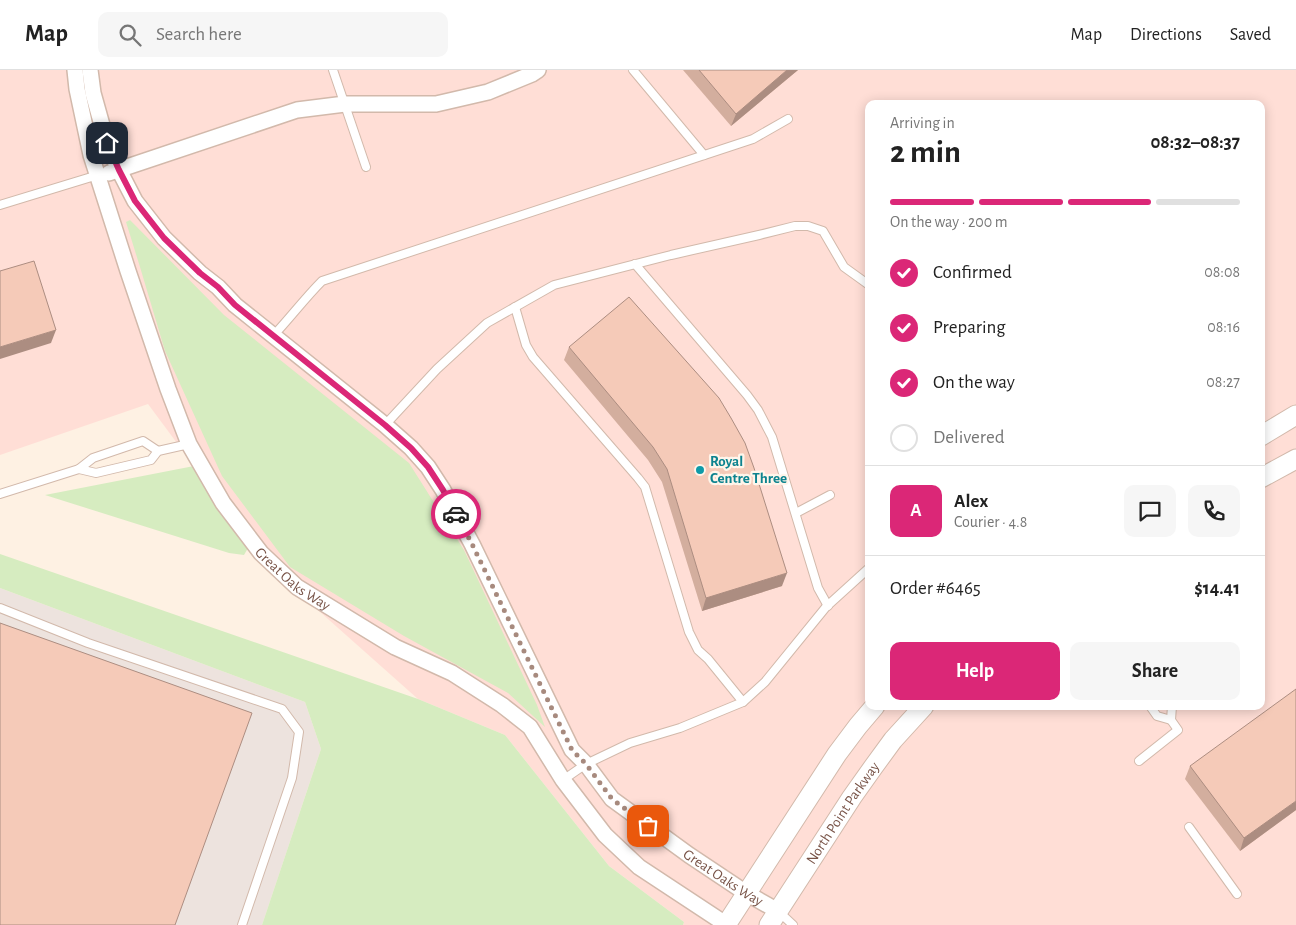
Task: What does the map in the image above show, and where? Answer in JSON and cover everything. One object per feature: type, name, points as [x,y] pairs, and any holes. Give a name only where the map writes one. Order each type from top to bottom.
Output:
[{"type":"street","name":"Great Oaks Way","points":[[75,70],[77,90],[91,154],[146,327],[189,444],[228,510],[261,553],[297,587],[396,647],[452,673],[502,705],[530,727],[563,780],[605,834],[639,867],[727,925]]},
{"type":"street","name":"Great Oaks Way","points":[[90,70],[107,143],[135,201],[164,238],[235,305],[385,425],[411,448],[428,467],[443,490],[472,544],[572,750],[586,764],[612,799],[689,855],[746,893],[774,918]]},
{"type":"street","points":[[98,175],[119,170],[297,110],[344,104],[436,104],[488,92],[538,70]]},
{"type":"street","points":[[1265,434],[1296,416]]},
{"type":"street","points":[[1265,476],[1296,458]]},
{"type":"street","points":[[727,925],[837,754],[872,710]]},
{"type":"street","name":"North Point Parkway","points":[[774,918],[852,797],[893,740],[920,710]]},
{"type":"lane","points":[[333,70],[366,167]]},
{"type":"lane","points":[[633,70],[704,155]]},
{"type":"lane","points":[[273,336],[322,280],[753,139],[788,119]]},
{"type":"lane","points":[[0,205],[98,175]]},
{"type":"lane","points":[[385,425],[437,369],[487,324],[554,285],[795,226],[808,226],[823,232],[844,267],[865,282]]},
{"type":"lane","points":[[635,264],[758,410],[772,437],[818,588],[828,606]]},
{"type":"lane","points":[[515,307],[526,345],[533,357],[645,487],[689,632],[698,650],[708,659],[743,702]]},
{"type":"lane","points":[[0,494],[79,469],[92,458],[142,441],[158,451]]},
{"type":"lane","points":[[79,469],[96,473],[151,460],[158,451],[189,444]]},
{"type":"lane","points":[[796,513],[830,495]]},
{"type":"lane","points":[[563,780],[586,764],[630,743],[680,728],[743,702],[765,682],[828,606],[865,572]]},
{"type":"lane","points":[[0,608],[88,643],[282,709],[299,732],[292,778],[242,925]]},
{"type":"lane","points":[[1139,761],[1178,730],[1171,720],[1157,716],[1153,710]]},
{"type":"lane","points":[[1171,720],[1172,710]]},
{"type":"lane","points":[[1189,827],[1237,894]]},
{"type":"lane","points":[[774,918],[793,925]]},
{"type":"shaded area","points":[[0,70],[1296,70],[1296,925],[683,925],[684,922],[609,866],[505,735],[418,699],[248,548],[194,466],[148,404],[0,455]]},
{"type":"shaded area","points":[[0,588],[305,702],[321,749],[262,925],[0,925]]},
{"type":"green space","points":[[130,220],[224,315],[409,463],[464,550],[537,705],[545,727],[508,693],[404,636],[290,567],[222,476],[165,351],[126,222]]},
{"type":"green space","points":[[194,466],[248,548],[244,555],[229,553],[45,495]]},
{"type":"green space","points":[[0,554],[418,699],[505,735],[609,866],[684,922],[683,925],[262,925],[321,749],[305,702],[0,588]]},
{"type":"building","points":[[699,70],[787,70],[736,114]]},
{"type":"building","points":[[34,261],[56,330],[0,347],[0,271]]},
{"type":"building","name":"Royal Centre Three","points":[[629,297],[719,398],[731,418],[745,443],[787,573],[706,598],[667,469],[653,447],[569,347]]},
{"type":"building","points":[[0,623],[252,713],[175,925],[0,925]]},
{"type":"building","points":[[1296,689],[1296,801],[1244,838],[1190,766]]},
{"type":"way so far","points":[[456,514],[572,750],[586,764],[612,799],[648,826]]},
{"type":"place","name":"Royal Centre Three","points":[[700,470]]},
{"type":"route","points":[[107,143],[135,201],[164,238],[235,305],[411,448],[428,467],[456,514]]}]
